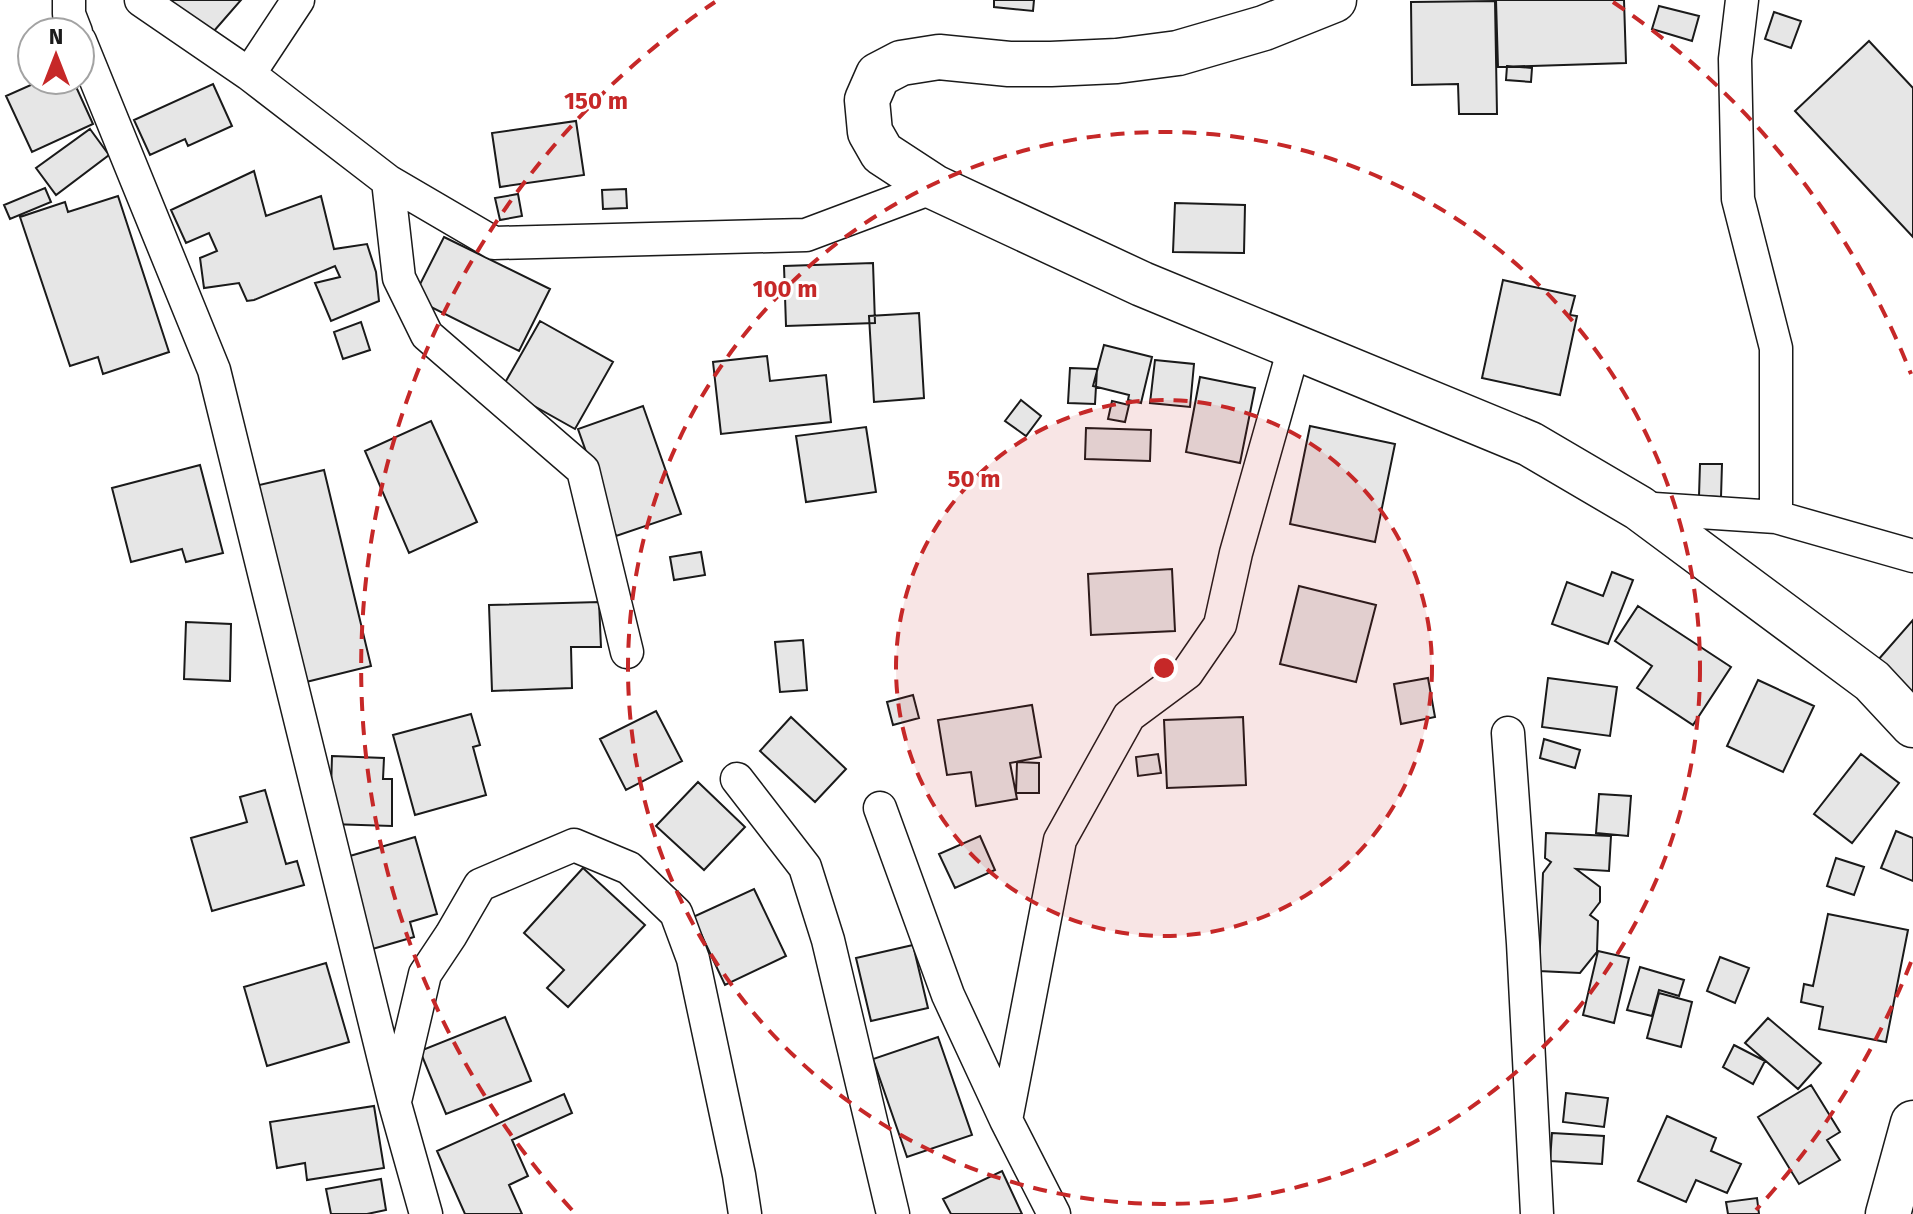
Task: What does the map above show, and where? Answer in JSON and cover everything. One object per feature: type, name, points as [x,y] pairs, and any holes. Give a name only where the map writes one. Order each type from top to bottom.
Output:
[{"type":"main road","points":[[1334,0],[1264,28],[1178,53],[1117,61],[1051,64],[1009,64],[939,57],[901,63],[878,75],[867,100],[870,132],[882,153],[934,187],[1142,284],[1530,444],[1639,508],[1872,681],[1913,725]]},
{"type":"main road","points":[[1888,1214],[1913,1123]]},
{"type":"street","points":[[141,0],[249,74],[388,181],[494,243],[806,235],[934,187]]},
{"type":"street","points":[[249,74],[298,0]]},
{"type":"street","points":[[1742,0],[1735,59],[1738,199],[1776,348],[1776,517]]},
{"type":"street","points":[[96,80],[214,370],[395,1104],[426,1214]]},
{"type":"street","points":[[388,181],[399,278],[427,335],[583,470],[627,652]]},
{"type":"street","points":[[1006,1120],[1060,840],[1129,716],[1187,673],[1220,625],[1236,553],[1294,348]]},
{"type":"street","points":[[1639,508],[1776,517],[1913,556]]},
{"type":"street","points":[[1508,733],[1537,1214]]},
{"type":"street","points":[[737,779],[805,867],[828,940],[893,1214]]},
{"type":"street","points":[[880,808],[948,995],[1054,1214]]},
{"type":"street","points":[[395,1104],[425,974],[480,885],[574,845],[629,868],[676,913],[693,959],[745,1214]]},
{"type":"building","points":[[162,0],[241,0],[207,39]]},
{"type":"building","points":[[994,0],[1034,0],[1033,11],[994,7]]},
{"type":"building","points":[[1496,0],[1624,0],[1626,63],[1498,67]]},
{"type":"building","points":[[1495,1],[1497,114],[1459,114],[1458,84],[1412,85],[1411,2]]},
{"type":"building","points":[[1659,6],[1699,16],[1692,41],[1652,29]]},
{"type":"building","points":[[1774,12],[1801,21],[1791,48],[1765,39]]},
{"type":"building","points":[[1869,41],[1913,88],[1913,237],[1795,111]]},
{"type":"building","points":[[1507,66],[1532,68],[1531,82],[1506,80]]},
{"type":"building","points":[[213,84],[232,126],[188,146],[185,139],[150,155],[134,120]]},
{"type":"building","points":[[16,92],[16,96],[80,96],[93,124],[32,152],[6,96]]},
{"type":"building","points":[[576,121],[584,175],[500,187],[492,133]]},
{"type":"building","points":[[90,129],[109,155],[56,195],[36,168]]},
{"type":"building","points":[[254,171],[266,216],[321,196],[334,249],[367,244],[376,272],[379,301],[331,321],[315,283],[340,277],[335,266],[254,300],[247,301],[239,283],[204,288],[200,258],[217,251],[209,233],[186,243],[171,210]]},
{"type":"building","points":[[45,188],[51,202],[10,219],[4,205]]},
{"type":"building","points":[[626,189],[627,208],[603,209],[602,190]]},
{"type":"building","points":[[518,194],[522,216],[500,220],[495,198]]},
{"type":"building","points":[[118,196],[169,352],[103,374],[98,357],[70,366],[20,217],[65,202],[68,212]]},
{"type":"building","points":[[1175,203],[1245,205],[1244,253],[1173,252]]},
{"type":"building","points":[[444,237],[550,289],[519,351],[413,298]]},
{"type":"building","points":[[873,263],[875,323],[786,326],[784,266]]},
{"type":"building","points":[[1503,280],[1575,296],[1570,315],[1577,316],[1560,395],[1482,378]]},
{"type":"building","points":[[919,313],[924,398],[874,402],[869,316]]},
{"type":"building","points":[[540,321],[613,362],[575,429],[502,388]]},
{"type":"building","points":[[361,322],[370,350],[343,359],[334,332]]},
{"type":"building","points":[[1104,345],[1152,357],[1141,403],[1128,400],[1129,395],[1093,386]]},
{"type":"building","points":[[767,356],[770,381],[826,375],[831,422],[721,434],[713,362]]},
{"type":"building","points":[[1155,360],[1194,364],[1190,407],[1150,403]]},
{"type":"building","points":[[1070,368],[1097,369],[1095,404],[1068,403]]},
{"type":"building","points":[[1200,377],[1255,388],[1240,463],[1186,452]]},
{"type":"building","points":[[1021,400],[1041,416],[1026,436],[1005,421]]},
{"type":"building","points":[[1112,401],[1129,405],[1125,422],[1108,419]]},
{"type":"building","points":[[643,406],[681,514],[616,536],[578,429]]},
{"type":"building","points":[[431,421],[477,522],[409,553],[365,451]]},
{"type":"building","points":[[1310,426],[1395,444],[1375,542],[1290,524]]},
{"type":"building","points":[[866,427],[876,492],[806,502],[796,436]]},
{"type":"building","points":[[1086,428],[1151,430],[1150,461],[1085,459]]},
{"type":"building","points":[[1700,464],[1722,464],[1721,497],[1699,496]]},
{"type":"building","points":[[200,465],[223,553],[186,562],[182,549],[131,562],[112,488]]},
{"type":"building","points":[[324,470],[371,666],[298,684],[251,487]]},
{"type":"building","points":[[701,552],[705,575],[674,580],[670,557]]},
{"type":"building","points":[[1172,569],[1175,631],[1091,635],[1088,574]]},
{"type":"building","points":[[1612,572],[1633,580],[1608,644],[1552,624],[1567,582],[1603,596]]},
{"type":"building","points":[[1299,586],[1376,605],[1356,682],[1280,664]]},
{"type":"building","points":[[599,602],[601,647],[571,647],[572,688],[492,691],[489,605]]},
{"type":"building","points":[[1638,606],[1731,667],[1693,725],[1637,688],[1652,666],[1615,641]]},
{"type":"building","points":[[1913,620],[1913,704],[1871,668]]},
{"type":"building","points":[[186,622],[231,624],[230,681],[184,679]]},
{"type":"building","points":[[803,640],[807,690],[780,692],[775,642]]},
{"type":"building","points":[[1428,678],[1435,717],[1401,724],[1394,684]]},
{"type":"building","points":[[1548,678],[1617,687],[1610,736],[1542,727]]},
{"type":"building","points":[[1758,680],[1814,706],[1783,772],[1727,746]]},
{"type":"building","points":[[913,695],[919,718],[893,725],[887,702]]},
{"type":"building","points":[[1032,705],[1041,757],[1010,763],[1017,799],[976,806],[971,772],[947,775],[938,720]]},
{"type":"building","points":[[656,711],[682,761],[626,790],[600,739]]},
{"type":"building","points":[[471,714],[480,745],[473,747],[486,795],[415,815],[393,735]]},
{"type":"building","points":[[791,717],[846,769],[815,802],[760,751]]},
{"type":"building","points":[[1243,717],[1246,785],[1167,788],[1164,720]]},
{"type":"building","points":[[1544,739],[1580,750],[1575,768],[1540,758]]},
{"type":"building","points":[[1158,754],[1161,773],[1138,776],[1136,757]]},
{"type":"building","points":[[1861,754],[1899,783],[1852,843],[1814,814]]},
{"type":"building","points":[[332,756],[384,758],[383,779],[392,779],[392,826],[330,824]]},
{"type":"building","points":[[1017,762],[1039,763],[1039,793],[1016,793]]},
{"type":"building","points":[[698,782],[745,827],[704,870],[656,826]]},
{"type":"building","points":[[265,790],[286,864],[297,861],[304,885],[212,911],[191,838],[247,822],[240,797]]},
{"type":"building","points":[[1599,794],[1631,796],[1628,836],[1596,833]]},
{"type":"building","points":[[1896,831],[1913,838],[1913,881],[1881,868]]},
{"type":"building","points":[[1546,833],[1611,836],[1609,871],[1576,869],[1600,887],[1600,902],[1590,915],[1598,921],[1597,952],[1580,973],[1539,971],[1543,873],[1551,862],[1545,858]]},
{"type":"building","points":[[980,836],[995,870],[955,888],[939,854]]},
{"type":"building","points":[[415,837],[437,914],[410,922],[414,937],[369,950],[343,858]]},
{"type":"building","points":[[1836,858],[1864,867],[1854,895],[1827,886]]},
{"type":"building","points":[[583,868],[645,925],[568,1007],[547,988],[564,970],[524,933]]},
{"type":"building","points":[[754,889],[786,956],[725,985],[693,917]]},
{"type":"building","points":[[1828,914],[1908,930],[1886,1042],[1819,1029],[1823,1007],[1801,1002],[1804,984],[1813,986]]},
{"type":"building","points":[[913,945],[928,1008],[871,1021],[856,958]]},
{"type":"building","points":[[1598,951],[1629,958],[1614,1023],[1583,1015]]},
{"type":"building","points":[[1720,957],[1749,968],[1735,1003],[1707,991]]},
{"type":"building","points":[[326,963],[349,1042],[267,1066],[244,987]]},
{"type":"building","points":[[1640,967],[1684,980],[1679,996],[1659,990],[1652,1016],[1627,1010]]},
{"type":"building","points":[[1659,993],[1692,1002],[1681,1047],[1647,1038]]},
{"type":"building","points":[[505,1017],[531,1081],[446,1114],[420,1051]]},
{"type":"building","points":[[1768,1018],[1821,1063],[1798,1089],[1745,1043]]},
{"type":"building","points":[[938,1037],[972,1135],[907,1157],[873,1059]]},
{"type":"building","points":[[1734,1045],[1765,1061],[1753,1084],[1723,1067]]},
{"type":"building","points":[[1811,1085],[1840,1132],[1827,1140],[1840,1160],[1799,1184],[1758,1117]]},
{"type":"building","points":[[1566,1093],[1608,1098],[1604,1127],[1563,1122]]},
{"type":"building","points":[[564,1094],[572,1113],[512,1140],[528,1176],[509,1185],[522,1214],[465,1214],[437,1151]]},
{"type":"building","points":[[374,1106],[384,1168],[307,1180],[305,1163],[277,1168],[270,1122]]},
{"type":"building","points":[[1667,1116],[1716,1138],[1711,1151],[1741,1164],[1727,1193],[1696,1180],[1686,1202],[1638,1181]]},
{"type":"building","points":[[1552,1133],[1604,1136],[1602,1164],[1550,1161]]},
{"type":"building","points":[[1002,1171],[1022,1214],[951,1214],[943,1199]]},
{"type":"building","points":[[381,1179],[386,1210],[367,1214],[331,1214],[326,1189]]},
{"type":"building","points":[[1757,1198],[1759,1214],[1728,1214],[1726,1202]]}]
